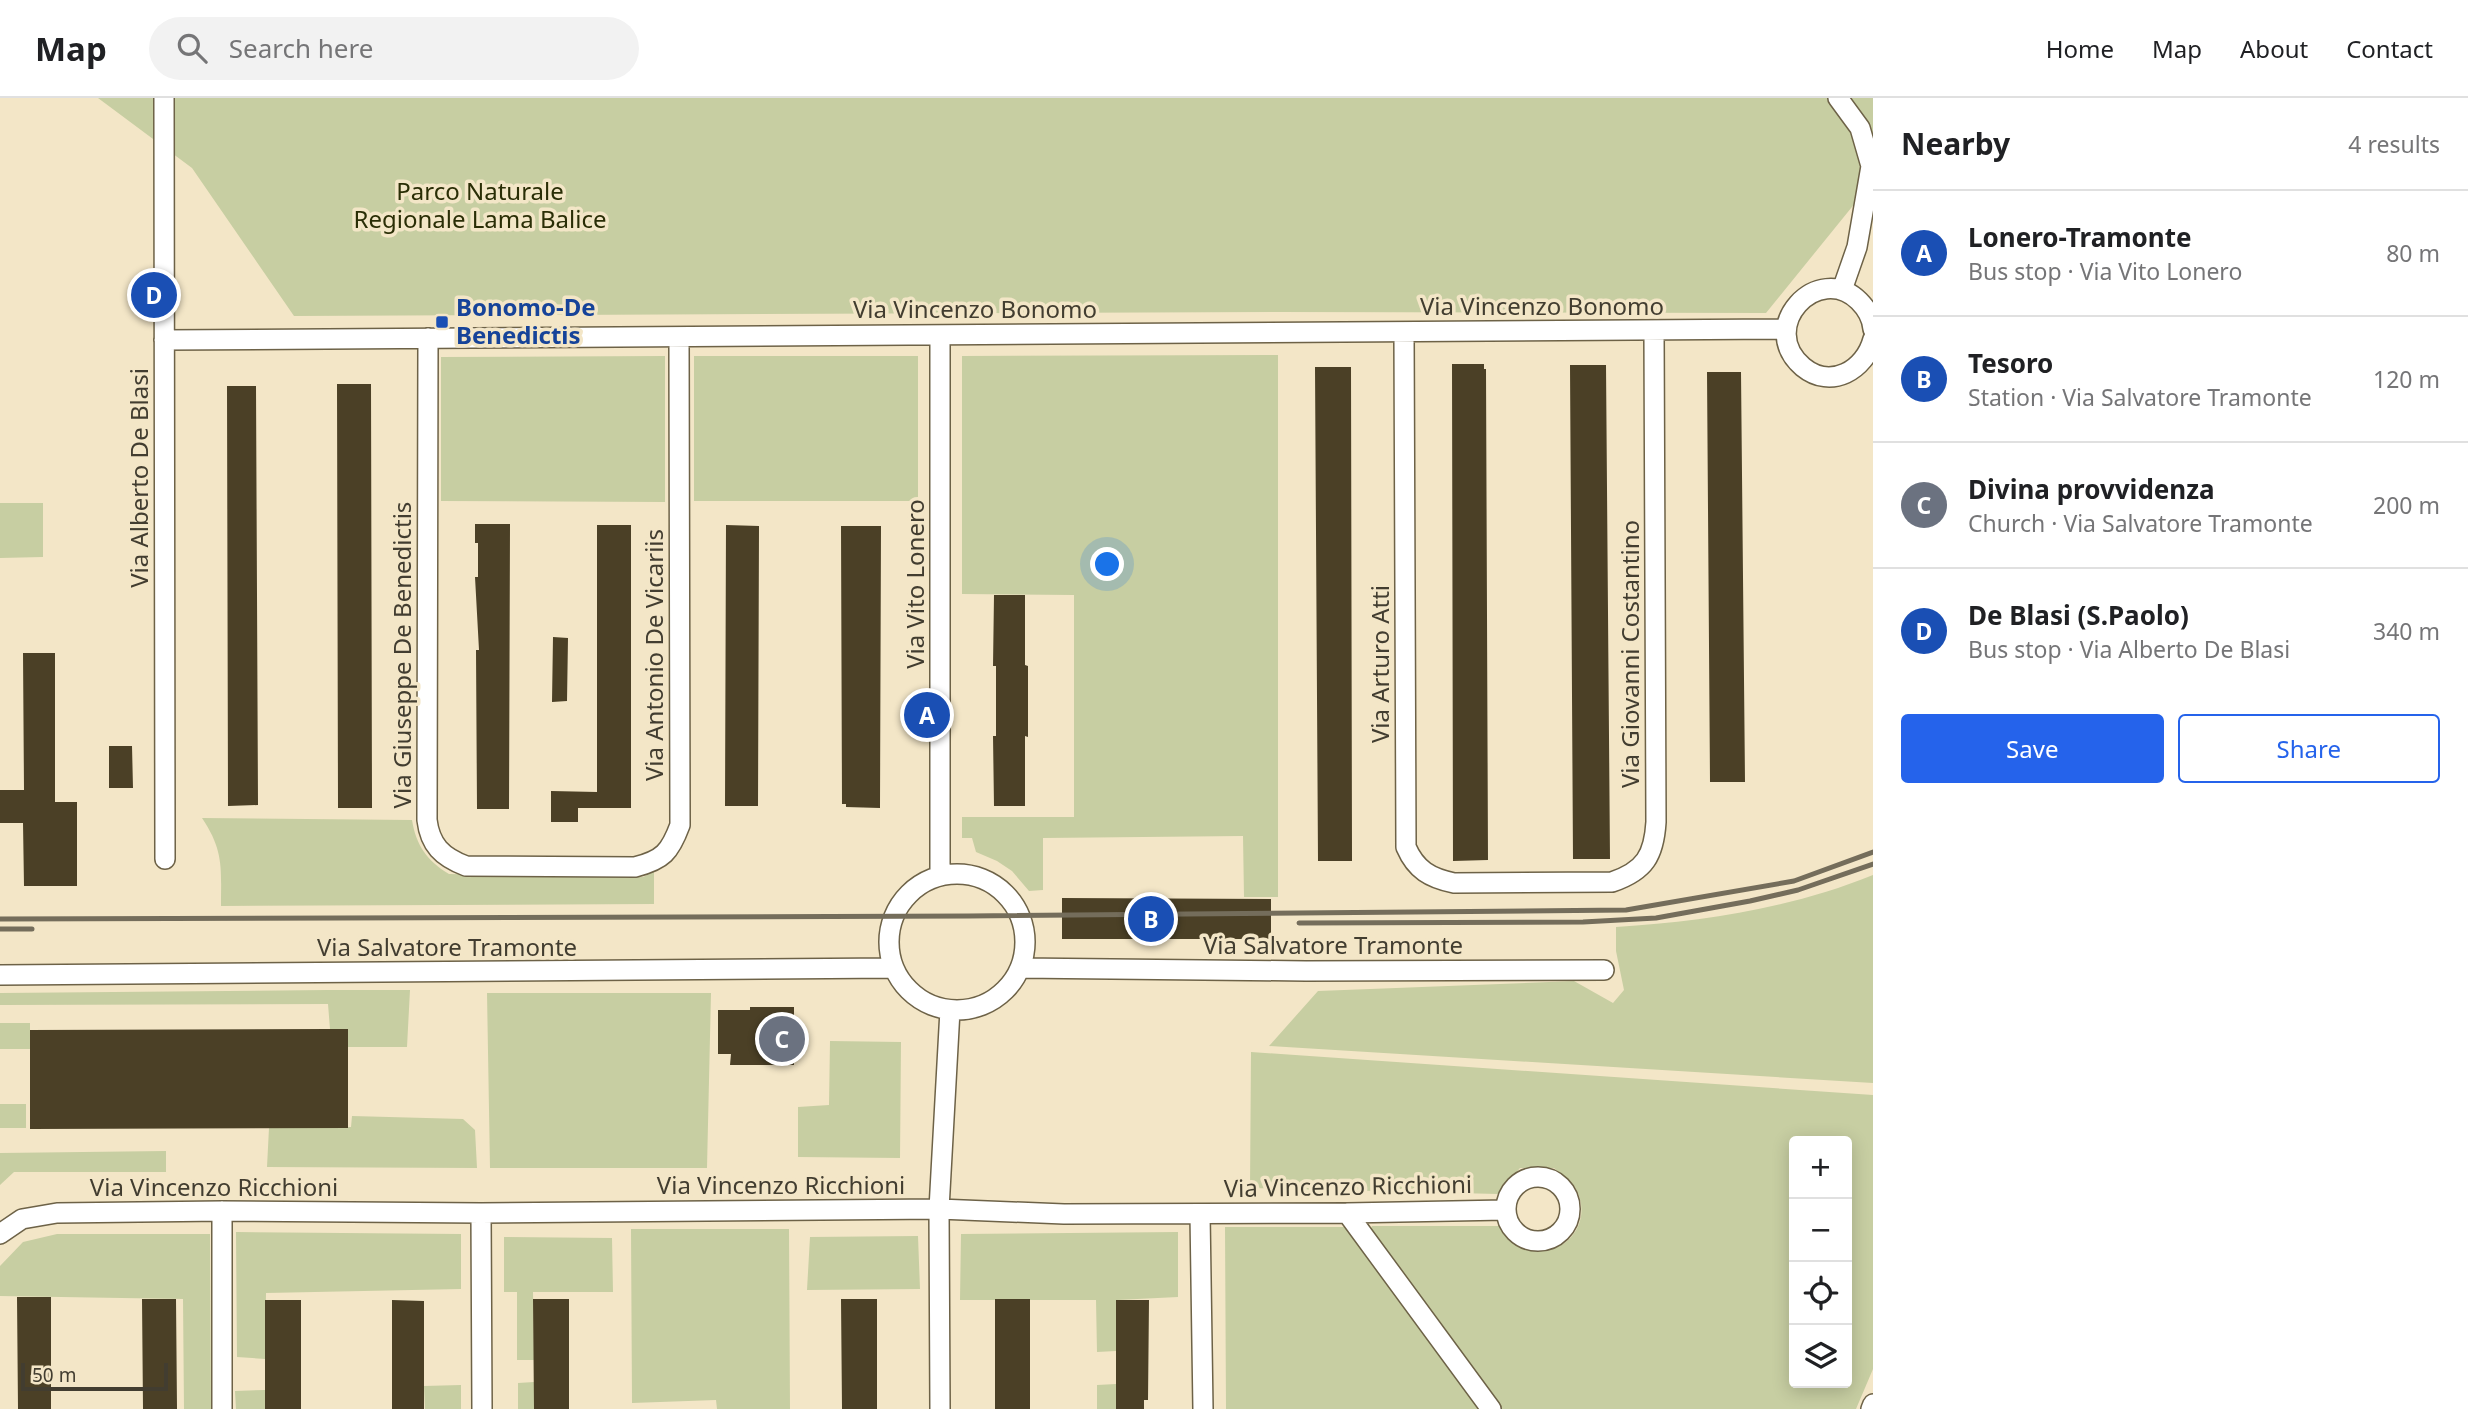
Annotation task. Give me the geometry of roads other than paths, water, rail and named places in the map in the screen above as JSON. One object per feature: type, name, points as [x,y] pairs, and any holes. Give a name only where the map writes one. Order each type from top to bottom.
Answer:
[{"type":"street","name":"Via Alberto De Blasi","points":[[164,98],[165,859]]},
{"type":"street","points":[[1838,98],[1860,128],[1871,166],[1857,247],[1842,290]]},
{"type":"street","points":[[1873,329],[1866,308],[1855,297],[1842,290],[1829,289],[1805,297],[1789,317],[1786,329],[1794,358],[1805,369],[1819,375],[1834,376],[1849,372],[1861,364],[1870,351],[1873,339]]},
{"type":"street","name":"Via Vincenzo Bonomo","points":[[164,340],[1786,329]]},
{"type":"street","name":"Via Giovanni Costantino","points":[[1539,882],[1612,882],[1628,877],[1649,858],[1655,840],[1654,331]]},
{"type":"street","name":"Via Arturo Atti","points":[[1405,333],[1406,847],[1416,866],[1436,879],[1454,883],[1539,882]]},
{"type":"street","name":"Via Vito Lonero","points":[[940,335],[940,876]]},
{"type":"street","name":"Via Antonio De Vicariis","points":[[552,866],[635,867],[649,863],[663,856],[674,842],[680,825],[679,337]]},
{"type":"street","name":"Via Giuseppe De Benedictis","points":[[428,338],[429,835],[436,849],[450,860],[466,866],[552,866]]},
{"type":"street","points":[[964,874],[984,880],[1002,891],[1015,907],[1023,926],[1025,947],[1020,968],[1009,986],[993,1000],[972,1009],[950,1010],[932,1006],[916,997],[903,984],[894,968],[889,949],[890,929],[897,910],[908,894],[924,882],[940,876],[964,874]]},
{"type":"street","name":"Via Salvatore Tramonte","points":[[0,975],[894,968]]},
{"type":"street","name":"Via Salvatore Tramonte","points":[[1020,968],[1604,970]]},
{"type":"street","points":[[940,1409],[939,1209],[950,1010]]},
{"type":"street","name":"Via Vincenzo Ricchioni","points":[[0,1234],[22,1219],[57,1213],[939,1209],[1064,1214],[1200,1214],[1505,1210]]},
{"type":"street","points":[[222,1211],[222,1409]]},
{"type":"street","points":[[481,1213],[481,1409]]},
{"type":"street","points":[[1347,1213],[1492,1409]]},
{"type":"street","points":[[1200,1214],[1203,1409]]},
{"type":"street","points":[[1871,1409],[1873,1404]]},
{"type":"railway","points":[[0,919],[969,916],[1626,910],[1794,881],[1873,852]]},
{"type":"railway","points":[[1299,923],[1583,922],[1656,918],[1798,890],[1873,864]]},
{"type":"railway","points":[[0,929],[32,929]]},
{"type":"place","name":"De Blasi (S.Paolo)","points":[[154,295]]},
{"type":"place","name":"Bonomo-De Benedictis","points":[[442,322]]},
{"type":"place","name":"Lonero-Tramonte","points":[[927,715]]},
{"type":"place","name":"Tesoro","points":[[1151,919]]},
{"type":"place","name":"Divina provvidenza","points":[[782,1039]]},
{"type":"park label","name":"Parco Naturale Regionale Lama Balice","points":[[480,206]]}]
